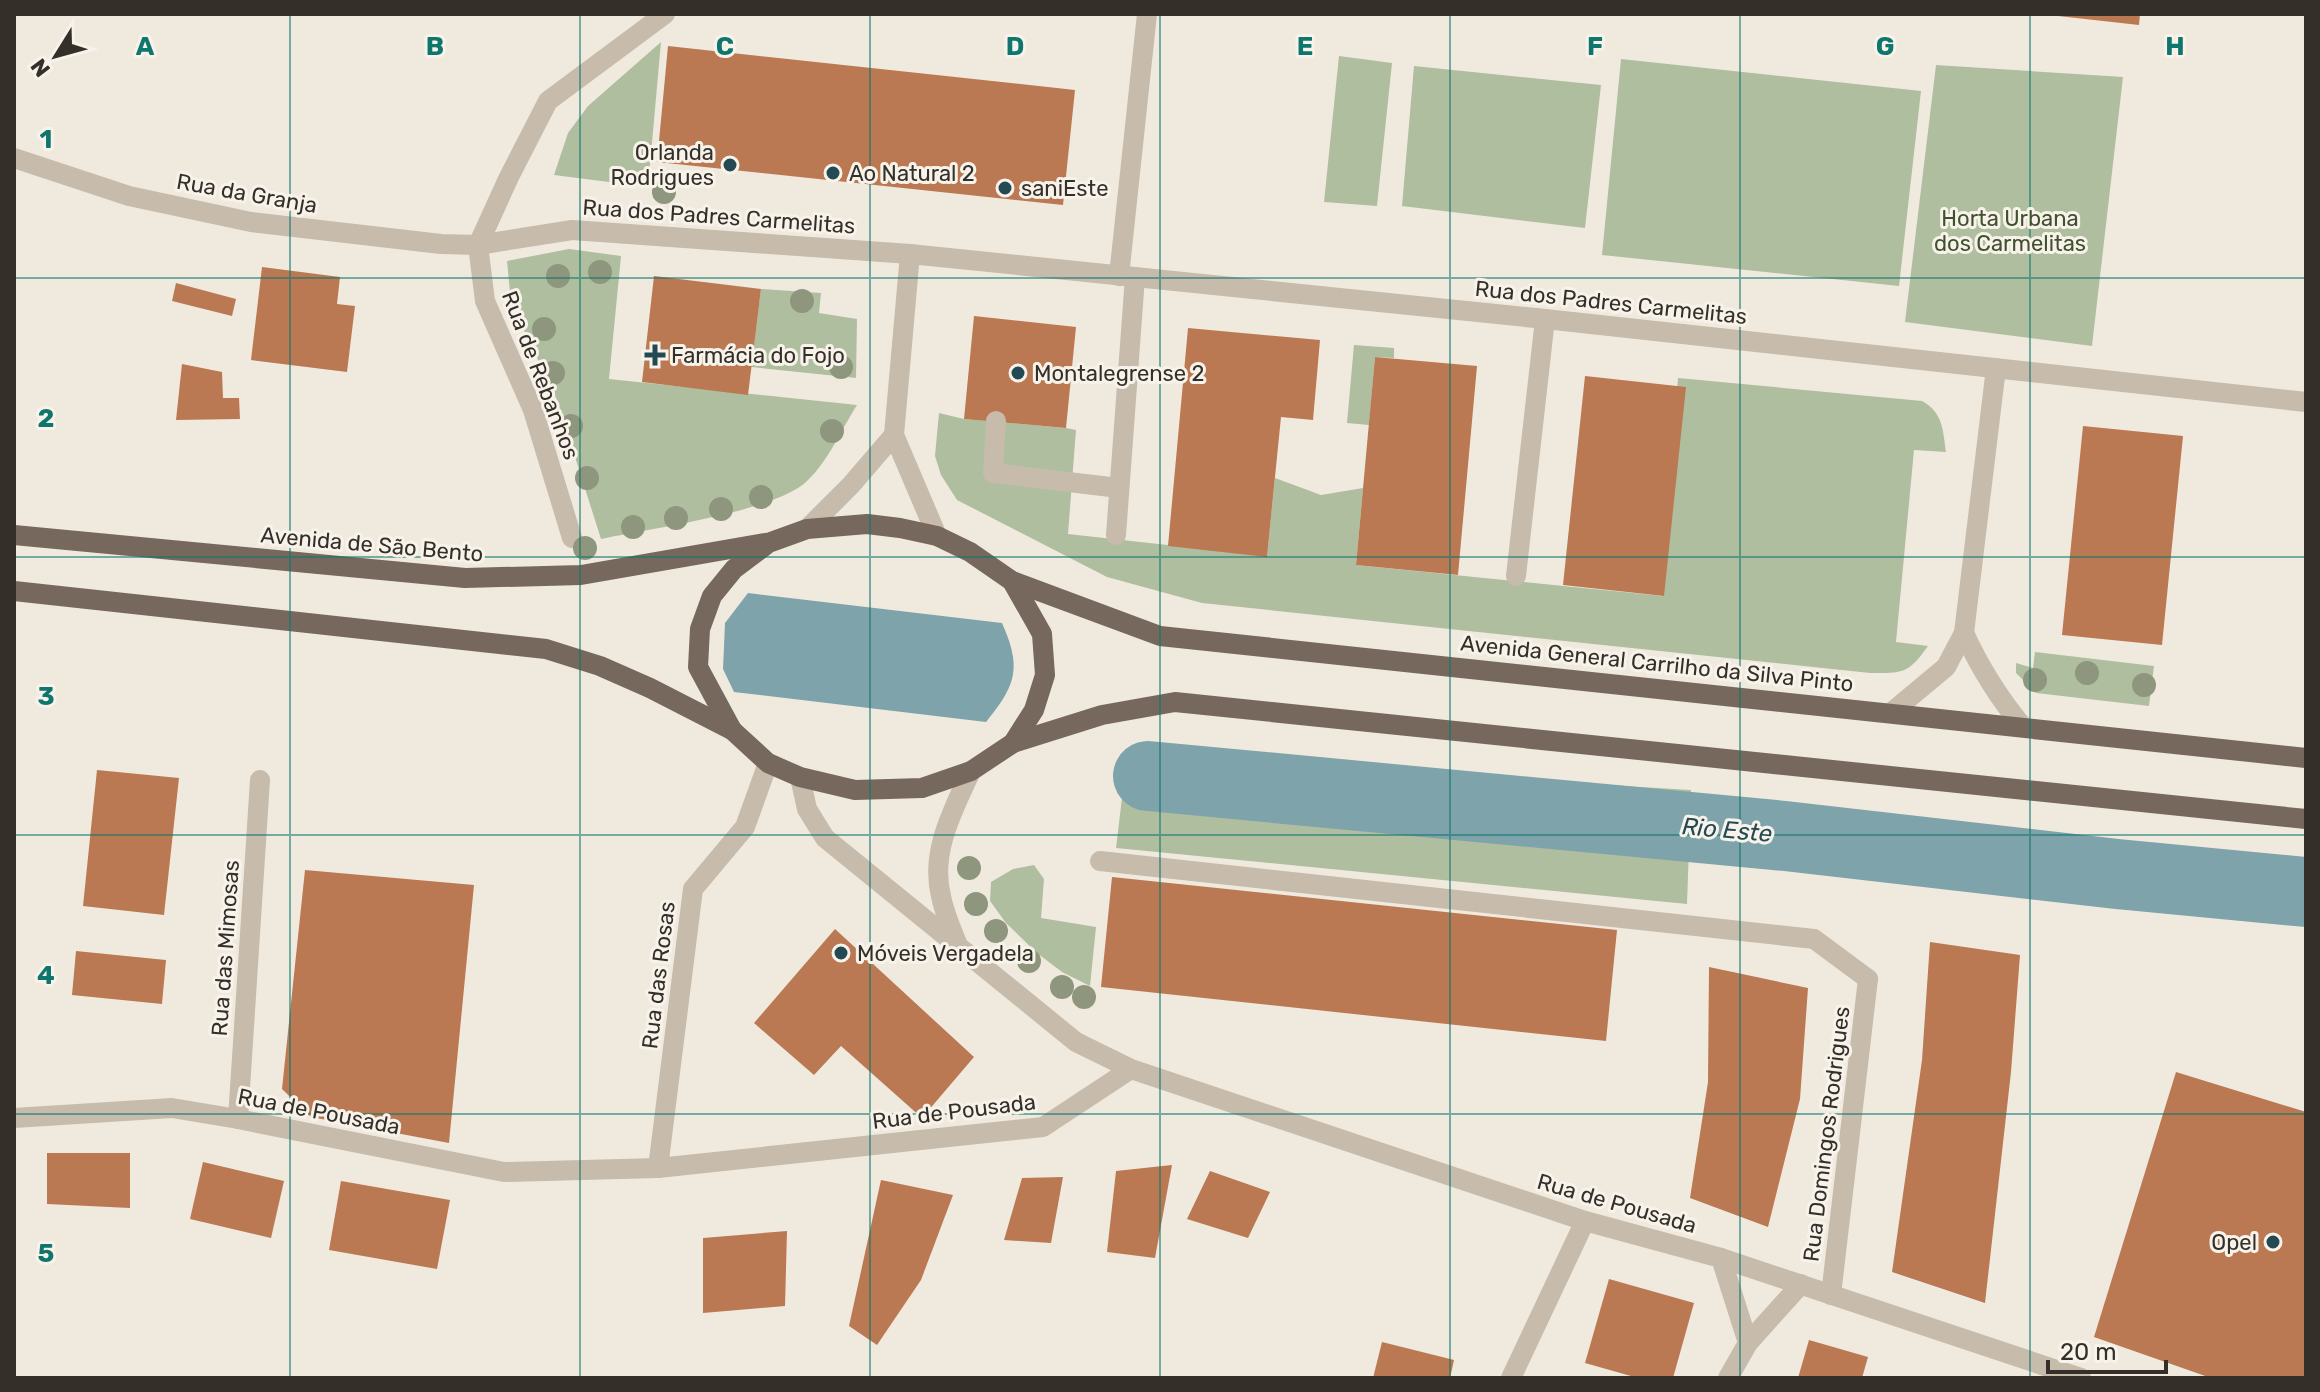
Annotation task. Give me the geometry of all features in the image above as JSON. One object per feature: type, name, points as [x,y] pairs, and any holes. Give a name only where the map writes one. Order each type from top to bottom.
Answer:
[{"type":"main road","name":"Avenida de São Bento","points":[[14,535],[465,578],[581,575],[771,542],[807,529],[867,524],[937,536],[970,552],[1012,581],[1042,634],[1045,675],[1034,710],[1013,743],[971,771],[922,788],[855,790],[800,777],[768,763],[732,730],[625,677],[546,649],[14,591]]},
{"type":"main road","name":"Avenida de São Bento","points":[[732,730],[698,667],[700,629],[712,596],[734,569],[771,542]]},
{"type":"main road","name":"Avenida General Carrilho da Silva Pinto","points":[[1012,581],[1160,636],[2306,758]]},
{"type":"main road","points":[[1013,743],[1102,715],[1175,702],[2306,819]]},
{"type":"street","points":[[478,245],[548,101],[665,14]]},
{"type":"street","points":[[1116,535],[1127,276],[1147,14]]},
{"type":"street","name":"Rua da Granja","points":[[14,158],[129,196],[251,222],[441,244],[478,245]]},
{"type":"street","name":"Rua dos Padres Carmelitas","points":[[478,245],[572,230],[910,254],[2306,402]]},
{"type":"street","name":"Rua de Rebanhos","points":[[478,245],[485,301],[533,410],[572,538]]},
{"type":"street","points":[[910,254],[894,435],[937,536]]},
{"type":"street","points":[[1516,576],[1545,319]]},
{"type":"street","points":[[1892,712],[1946,667],[1964,633],[1996,368]]},
{"type":"street","points":[[996,421],[993,473],[1119,488]]},
{"type":"street","points":[[807,529],[851,485],[894,435]]},
{"type":"street","points":[[1964,633],[1987,679],[2023,727]]},
{"type":"street","name":"Rua das Rosas","points":[[658,1168],[693,889],[745,827],[768,763]]},
{"type":"street","points":[[957,943],[940,894],[939,852],[953,809],[971,771]]},
{"type":"street","points":[[800,777],[807,809],[825,838],[1076,1042],[1131,1069]]},
{"type":"street","name":"Rua das Mimosas","points":[[238,1119],[260,780]]},
{"type":"street","name":"Rua Domingos Rodrigues","points":[[1100,861],[1814,939],[1868,979],[1831,1295]]},
{"type":"street","name":"Rua de Pousada","points":[[14,1118],[172,1108],[504,1172],[658,1168],[1043,1127],[1131,1069],[1585,1221],[1721,1258],[2081,1378]]},
{"type":"street","points":[[1511,1378],[1585,1221]]},
{"type":"street","points":[[1721,1258],[1748,1343]]},
{"type":"street","points":[[1728,1378],[1748,1343],[1801,1284]]},
{"type":"green space","points":[[661,42],[648,187],[554,175],[568,133],[588,106]]},
{"type":"green space","points":[[1339,56],[1392,63],[1377,206],[1324,202]]},
{"type":"green space","points":[[1621,59],[1921,91],[1899,286],[1602,255]]},
{"type":"green space","name":"Horta Urbana dos Carmelitas","points":[[1936,65],[2123,77],[2092,346],[1905,322]]},
{"type":"green space","points":[[1414,66],[1601,85],[1585,228],[1402,206]]},
{"type":"green space","points":[[569,249],[621,256],[609,379],[857,405],[814,474],[790,493],[739,511],[601,539],[557,400],[511,303],[507,261]]},
{"type":"green space","points":[[761,289],[821,293],[819,313],[857,319],[856,378],[751,367]]},
{"type":"green space","points":[[1354,345],[1394,348],[1394,358],[1375,357],[1369,425],[1347,423]]},
{"type":"green space","points":[[1678,378],[1922,401],[1934,411],[1941,423],[1946,452],[1914,450],[1896,642],[1928,646],[1910,667],[1898,672],[1870,673],[1202,603],[1107,577],[957,500],[941,475],[935,456],[939,413],[964,419],[1066,428],[1076,430],[1068,534],[1267,556],[1275,478],[1321,495],[1363,488],[1356,565],[1663,596]]},
{"type":"green space","points":[[2035,652],[2154,666],[2149,706],[2036,693],[2016,673],[2016,663],[2033,668]]},
{"type":"green space","points":[[1127,756],[1691,790],[1687,904],[1116,848]]},
{"type":"green space","points":[[1034,865],[1044,879],[1041,918],[1096,927],[1090,986],[1062,972],[1037,953],[1006,923],[990,901],[991,882],[1013,869]]},
{"type":"water","points":[[748,593],[1002,623],[1014,664],[1010,686],[986,722],[734,692],[723,669],[725,623]]},
{"type":"building","points":[[2058,14],[2140,14],[2139,25]]},
{"type":"building","points":[[668,46],[1075,90],[1063,205],[657,162]]},
{"type":"building","points":[[262,267],[340,277],[337,304],[355,306],[347,372],[251,360]]},
{"type":"building","points":[[654,276],[761,289],[748,395],[642,382]]},
{"type":"building","points":[[176,283],[236,299],[232,316],[172,301]]},
{"type":"building","points":[[974,316],[1076,327],[1066,428],[964,419]]},
{"type":"building","points":[[1188,328],[1320,340],[1313,420],[1281,417],[1267,557],[1168,546]]},
{"type":"building","points":[[1375,357],[1477,366],[1458,575],[1356,565]]},
{"type":"building","points":[[182,364],[222,372],[223,398],[239,398],[240,419],[176,420]]},
{"type":"building","points":[[1585,376],[1686,387],[1664,596],[1563,585]]},
{"type":"building","points":[[2083,426],[2183,436],[2162,645],[2062,635]]},
{"type":"building","points":[[97,770],[179,778],[164,915],[83,906]]},
{"type":"building","points":[[305,870],[474,885],[449,1143],[311,1117],[282,1089]]},
{"type":"building","points":[[1112,877],[1617,930],[1606,1041],[1101,987]]},
{"type":"building","points":[[835,929],[974,1057],[922,1118],[841,1046],[814,1075],[754,1023]]},
{"type":"building","points":[[1930,942],[2020,955],[2011,1072],[1985,1303],[1892,1272],[1922,1060]]},
{"type":"building","points":[[76,951],[166,960],[162,1004],[72,995]]},
{"type":"building","points":[[1709,967],[1808,988],[1800,1099],[1768,1227],[1690,1198],[1708,1082]]},
{"type":"building","points":[[2176,1072],[2306,1112],[2306,1378],[2211,1378],[2094,1337]]},
{"type":"building","points":[[47,1153],[130,1153],[130,1208],[47,1204]]},
{"type":"building","points":[[203,1162],[284,1181],[271,1238],[190,1219]]},
{"type":"building","points":[[1172,1165],[1155,1258],[1107,1252],[1116,1171]]},
{"type":"building","points":[[1210,1171],[1270,1192],[1248,1238],[1187,1219]]},
{"type":"building","points":[[1063,1177],[1051,1243],[1004,1240],[1022,1178]]},
{"type":"building","points":[[881,1180],[953,1195],[921,1280],[877,1345],[849,1326]]},
{"type":"building","points":[[341,1181],[450,1200],[437,1269],[329,1250]]},
{"type":"building","points":[[787,1231],[785,1306],[703,1313],[703,1238]]},
{"type":"building","points":[[1609,1279],[1694,1303],[1673,1378],[1638,1378],[1585,1363]]},
{"type":"building","points":[[1809,1340],[1868,1357],[1862,1378],[1798,1378]]},
{"type":"building","points":[[1382,1342],[1454,1360],[1450,1378],[1373,1378]]},
{"type":"waterway","name":"Rio Este","points":[[1148,776],[1785,836],[2306,892]]},
{"type":"place","name":"Orlanda Rodrigues","points":[[730,165]]},
{"type":"place","name":"Ao Natural 2","points":[[833,173]]},
{"type":"place","name":"saniEste","points":[[1005,188]]},
{"type":"place","name":"Farmácia do Fojo","points":[[655,355]]},
{"type":"place","name":"Montalegrense 2","points":[[1018,373]]},
{"type":"place","name":"Móveis Vergadela","points":[[841,953]]},
{"type":"place","name":"Opel","points":[[2273,1242]]}]
